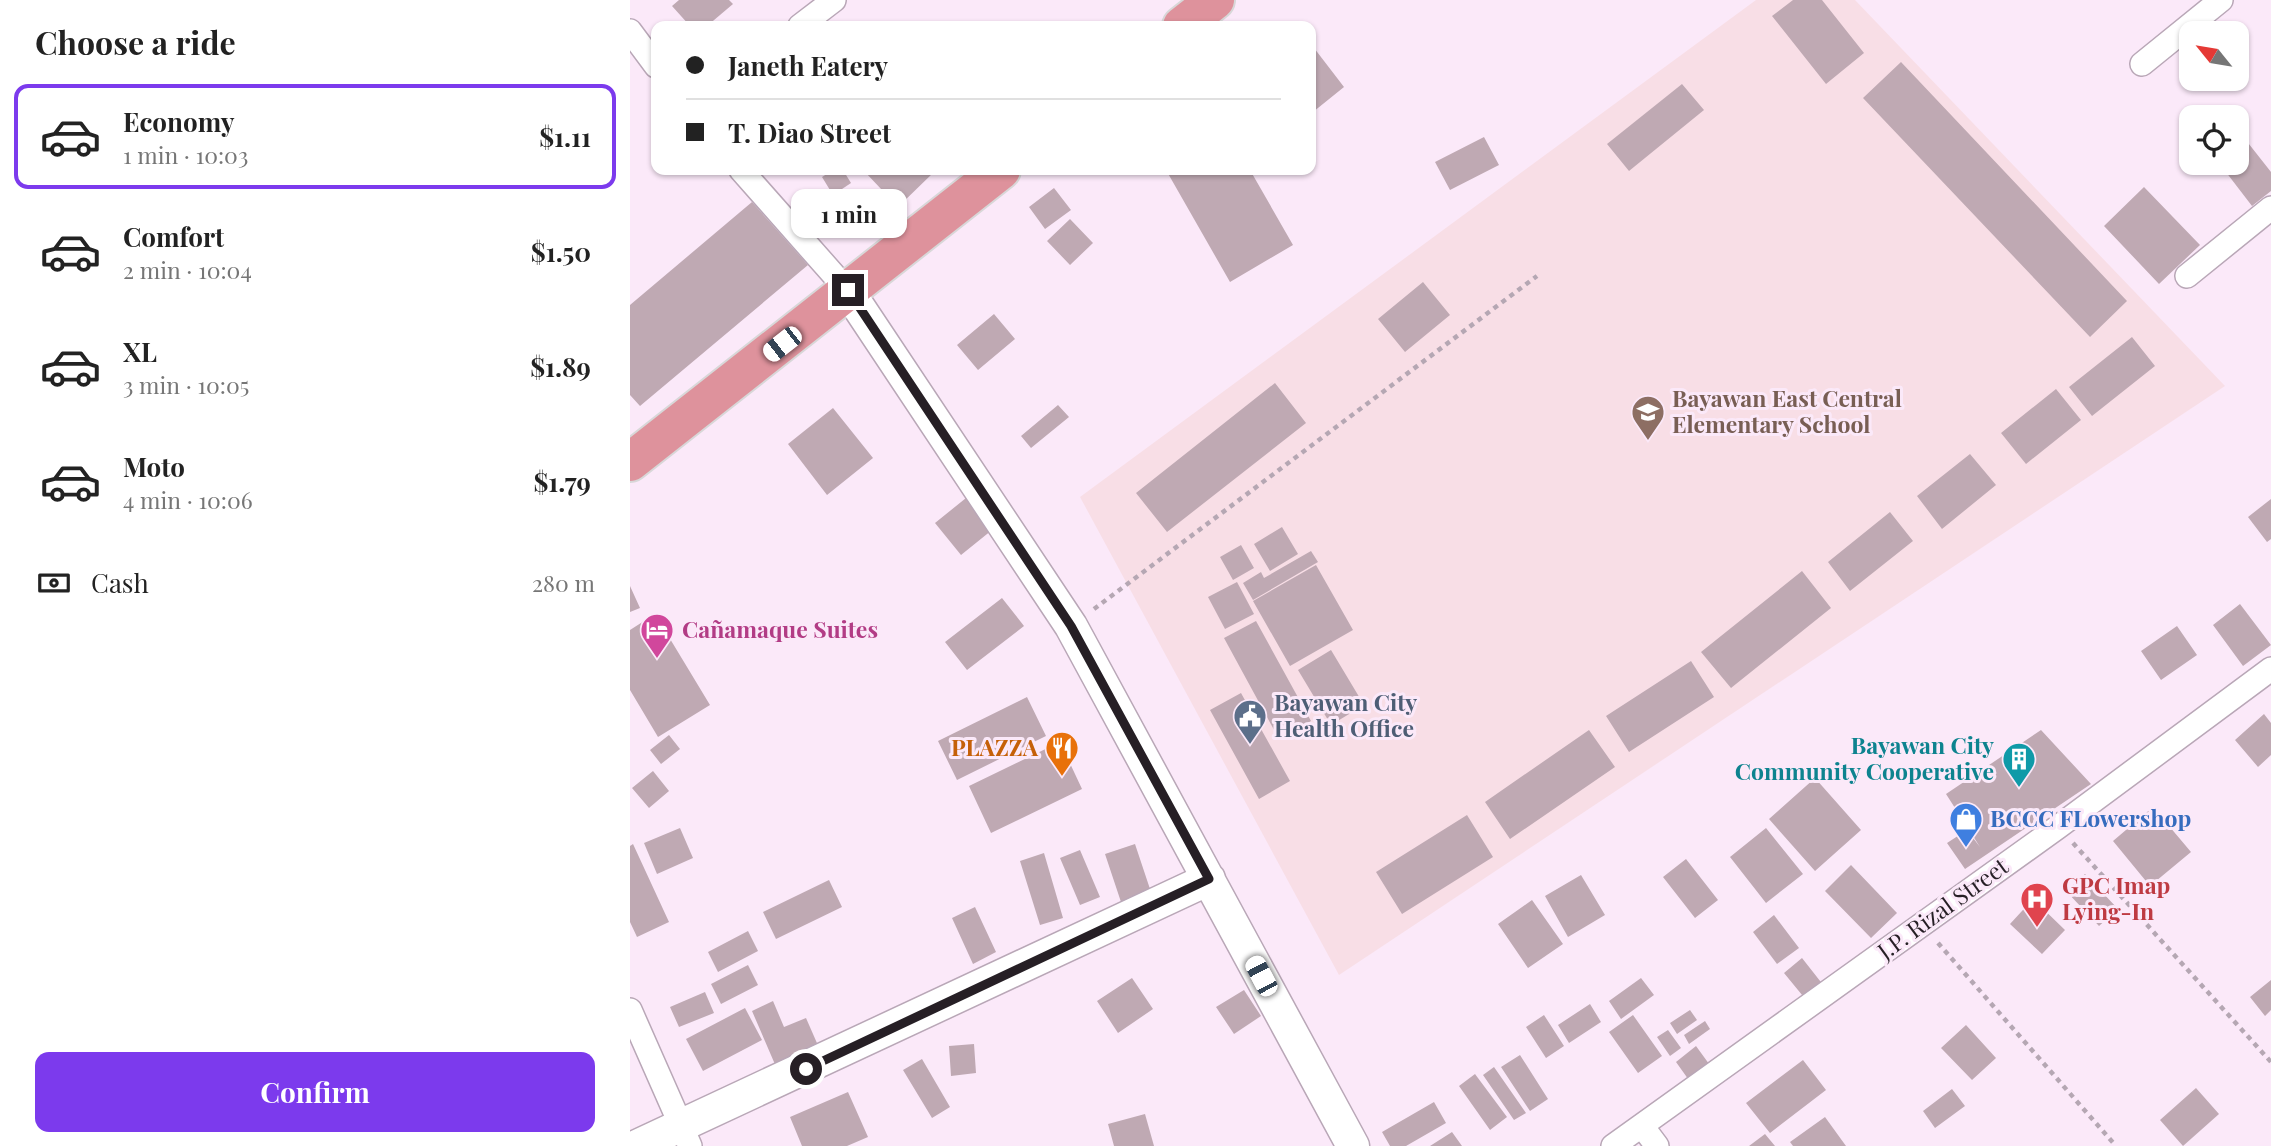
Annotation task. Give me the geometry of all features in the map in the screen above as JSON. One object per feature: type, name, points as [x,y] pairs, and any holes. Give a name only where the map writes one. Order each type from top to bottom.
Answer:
[{"type":"highway","points":[[1188,21],[1215,0]]},
{"type":"highway","points":[[630,462],[994,175]]},
{"type":"street","points":[[807,21],[834,0]]},
{"type":"street","points":[[2142,64],[2221,0]]},
{"type":"street","points":[[630,31],[651,59]]},
{"type":"street","points":[[745,175],[848,290],[1071,626],[1353,1146]]},
{"type":"street","points":[[2187,276],[2271,208]]},
{"type":"street","name":"J.P. Rizal Street","points":[[1613,1146],[2059,827],[2271,669]]},
{"type":"street","points":[[637,1146],[685,1137],[1209,879]]},
{"type":"street","points":[[630,1010],[685,1137]]},
{"type":"street","points":[[1642,1126],[1657,1146]]},
{"type":"path","points":[[1071,626],[1537,276]]},
{"type":"path","points":[[2059,827],[2271,1062]]},
{"type":"path","points":[[1921,924],[2116,1146]]},
{"type":"shaded area","name":"Bayawan East Central Elementary School","points":[[1756,0],[1855,0],[2225,386],[1339,975],[1080,497]]},
{"type":"building","points":[[679,0],[729,0],[733,4],[713,21],[686,21],[672,6]]},
{"type":"building","points":[[1793,0],[1822,0],[1864,53],[1826,84],[1772,16]]},
{"type":"building","points":[[1316,51],[1344,87],[1316,110]]},
{"type":"building","points":[[1901,62],[2127,301],[2090,337],[1863,98]]},
{"type":"building","points":[[1682,84],[1704,110],[1629,171],[1607,144]]},
{"type":"building","points":[[1484,137],[1499,165],[1450,190],[1435,162]]},
{"type":"building","points":[[2249,144],[2271,172],[2271,191],[2252,206],[2228,175],[2249,175]]},
{"type":"building","points":[[846,175],[851,183],[833,195],[822,177]]},
{"type":"building","points":[[868,175],[931,175],[898,207]]},
{"type":"building","points":[[1169,175],[1253,175],[1293,245],[1230,282]]},
{"type":"building","points":[[2144,187],[2200,245],[2159,284],[2104,226]]},
{"type":"building","points":[[1054,188],[1071,210],[1045,229],[1029,207]]},
{"type":"building","points":[[752,202],[808,265],[640,406],[630,395],[630,305]]},
{"type":"building","points":[[1070,219],[1093,243],[1070,265],[1047,241]]},
{"type":"building","points":[[1423,282],[1450,315],[1405,352],[1378,319]]},
{"type":"building","points":[[994,314],[1015,339],[978,370],[957,345]]},
{"type":"building","points":[[2132,337],[2155,366],[2092,416],[2069,387]]},
{"type":"building","points":[[1275,383],[1306,423],[1167,532],[1136,493]]},
{"type":"building","points":[[2056,389],[2081,420],[2026,464],[2001,433]]},
{"type":"building","points":[[1058,405],[1069,417],[1031,448],[1021,436]]},
{"type":"building","points":[[833,408],[873,458],[827,495],[788,444]]},
{"type":"building","points":[[1970,454],[1996,485],[1942,529],[1917,496]]},
{"type":"building","points":[[966,498],[992,530],[961,555],[935,523]]},
{"type":"building","points":[[2271,499],[2271,539],[2267,542],[2248,517]]},
{"type":"building","points":[[1890,512],[1913,541],[1850,591],[1828,562]]},
{"type":"building","points":[[1282,527],[1298,554],[1270,571],[1254,544]]},
{"type":"building","points":[[1241,545],[1254,568],[1233,580],[1220,557]]},
{"type":"building","points":[[1311,551],[1318,562],[1253,600],[1243,583],[1261,572],[1264,578]]},
{"type":"building","points":[[1316,565],[1353,630],[1290,666],[1253,601]]},
{"type":"building","points":[[1802,571],[1831,608],[1731,688],[1701,652]]},
{"type":"building","points":[[1237,582],[1254,614],[1225,629],[1208,597]]},
{"type":"building","points":[[630,586],[640,608],[630,612]]},
{"type":"building","points":[[1002,598],[1024,626],[967,670],[945,642]]},
{"type":"building","points":[[2240,604],[2271,645],[2243,666],[2213,625]]},
{"type":"building","name":"Cañamaque Suites","points":[[655,614],[710,705],[658,737],[630,690],[630,630]]},
{"type":"building","points":[[1256,621],[1311,721],[1279,739],[1224,638]]},
{"type":"building","points":[[2177,626],[2197,655],[2161,680],[2141,651]]},
{"type":"building","points":[[1331,650],[1364,705],[1331,725],[1298,670]]},
{"type":"building","points":[[1691,661],[1714,697],[1629,752],[1606,716]]},
{"type":"building","name":"Bayawan City Health Office","points":[[1241,693],[1290,781],[1259,799],[1210,710]]},
{"type":"building","points":[[1027,697],[1046,736],[957,780],[938,741]]},
{"type":"building","points":[[2264,714],[2271,723],[2271,755],[2258,767],[2235,740]]},
{"type":"building","points":[[1589,730],[1615,767],[1510,839],[1485,802]]},
{"type":"building","name":"Bayawan City Community Cooperative","points":[[2041,730],[2091,784],[1965,869],[1947,843],[1967,830],[1980,847],[1946,794]]},
{"type":"building","points":[[669,735],[680,749],[661,764],[650,750]]},
{"type":"building","points":[[1060,742],[1082,789],[991,833],[969,786]]},
{"type":"building","points":[[653,771],[669,791],[649,808],[632,788]]},
{"type":"building","points":[[1815,778],[1861,830],[1815,871],[1769,819]]},
{"type":"building","points":[[2153,807],[2191,852],[2150,886],[2113,841]]},
{"type":"building","points":[[1467,815],[1493,857],[1402,914],[1376,872]]},
{"type":"building","points":[[680,828],[693,858],[657,874],[644,843]]},
{"type":"building","points":[[1766,828],[1803,874],[1766,903],[1730,857]]},
{"type":"building","points":[[633,844],[669,922],[637,937],[630,922],[630,846]]},
{"type":"building","points":[[1135,844],[1151,892],[1121,902],[1105,854]]},
{"type":"building","points":[[1080,850],[1100,897],[1080,905],[1060,858]]},
{"type":"building","points":[[1044,853],[1063,918],[1040,925],[1020,861]]},
{"type":"building","points":[[1686,859],[1718,900],[1695,918],[1663,877]]},
{"type":"building","points":[[1851,865],[1897,913],[1871,938],[1825,891]]},
{"type":"building","points":[[2085,874],[2118,909],[2099,926],[2066,891]]},
{"type":"building","points":[[1581,875],[1605,915],[1568,937],[1545,896]]},
{"type":"building","points":[[829,880],[842,907],[776,939],[763,912]]},
{"type":"building","points":[[2033,899],[2065,930],[2042,954],[2010,924]]},
{"type":"building","points":[[1532,900],[1563,944],[1528,968],[1498,924]]},
{"type":"building","points":[[975,907],[996,952],[973,964],[952,918]]},
{"type":"building","points":[[1774,915],[1799,948],[1777,964],[1753,932]]},
{"type":"building","points":[[748,931],[758,951],[718,972],[708,952]]},
{"type":"building","points":[[1802,958],[1824,986],[1807,1001],[1784,973]]},
{"type":"building","points":[[748,965],[758,985],[721,1004],[711,984]]},
{"type":"building","points":[[1132,978],[1153,1009],[1118,1033],[1097,1001]]},
{"type":"building","points":[[1641,978],[1654,995],[1621,1019],[1609,1001]]},
{"type":"building","points":[[2271,980],[2271,1010],[2265,1016],[2250,997]]},
{"type":"building","points":[[1244,990],[1261,1016],[1234,1034],[1216,1007]]},
{"type":"building","points":[[705,992],[714,1013],[679,1027],[670,1007]]},
{"type":"building","points":[[773,1001],[784,1027],[806,1018],[820,1050],[777,1069],[752,1011]]},
{"type":"building","points":[[1590,1004],[1601,1022],[1569,1043],[1558,1025]]},
{"type":"building","points":[[745,1008],[762,1040],[703,1071],[686,1039]]},
{"type":"building","points":[[1690,1010],[1697,1020],[1677,1034],[1670,1023]]},
{"type":"building","points":[[1544,1015],[1564,1046],[1546,1058],[1526,1027]]},
{"type":"building","points":[[1633,1015],[1662,1056],[1638,1073],[1609,1032]]},
{"type":"building","points":[[1705,1021],[1710,1029],[1689,1044],[1684,1035]]},
{"type":"building","points":[[1966,1025],[1996,1058],[1972,1080],[1941,1048]]},
{"type":"building","points":[[1668,1030],[1681,1048],[1670,1056],[1657,1037]]},
{"type":"building","points":[[974,1044],[976,1073],[951,1076],[949,1046]]},
{"type":"building","points":[[1696,1046],[1712,1068],[1691,1083],[1676,1062]]},
{"type":"building","points":[[1520,1055],[1548,1099],[1530,1111],[1501,1067]]},
{"type":"building","points":[[922,1059],[950,1107],[932,1118],[903,1070]]},
{"type":"building","points":[[1803,1060],[1826,1090],[1770,1133],[1746,1103]]},
{"type":"building","points":[[1494,1067],[1526,1113],[1514,1120],[1483,1075]]},
{"type":"building","points":[[1475,1074],[1507,1117],[1490,1130],[1459,1086]]},
{"type":"building","points":[[2196,1088],[2219,1114],[2183,1146],[2160,1120]]},
{"type":"building","points":[[1952,1089],[1965,1106],[1935,1128],[1923,1111]]},
{"type":"building","points":[[848,1092],[868,1137],[847,1146],[802,1146],[790,1117]]},
{"type":"building","points":[[1434,1102],[1446,1123],[1406,1146],[1390,1146],[1382,1132]]},
{"type":"building","points":[[1145,1114],[1154,1146],[1114,1146],[1108,1124]]},
{"type":"building","points":[[1825,1117],[1846,1146],[1793,1146],[1790,1142]]},
{"type":"building","points":[[1452,1132],[1462,1146],[1430,1146]]},
{"type":"building","points":[[1765,1134],[1775,1146],[1749,1146]]},
{"type":"place","name":"Bayawan East Central Elementary School","points":[[1648,442]]},
{"type":"place","name":"Cañamaque Suites","points":[[657,660]]},
{"type":"place","name":"Bayawan City Health Office","points":[[1250,746]]},
{"type":"place","name":"PLAZZA","points":[[1062,778]]},
{"type":"place","name":"Bayawan City Community Cooperative","points":[[2019,789]]},
{"type":"place","name":"BCCC FLowershop","points":[[1966,849]]},
{"type":"place","name":"GPC Imap Lying-In","points":[[2037,929]]},
{"type":"route","points":[[806,1069],[1209,879],[1071,626],[848,290]]}]
